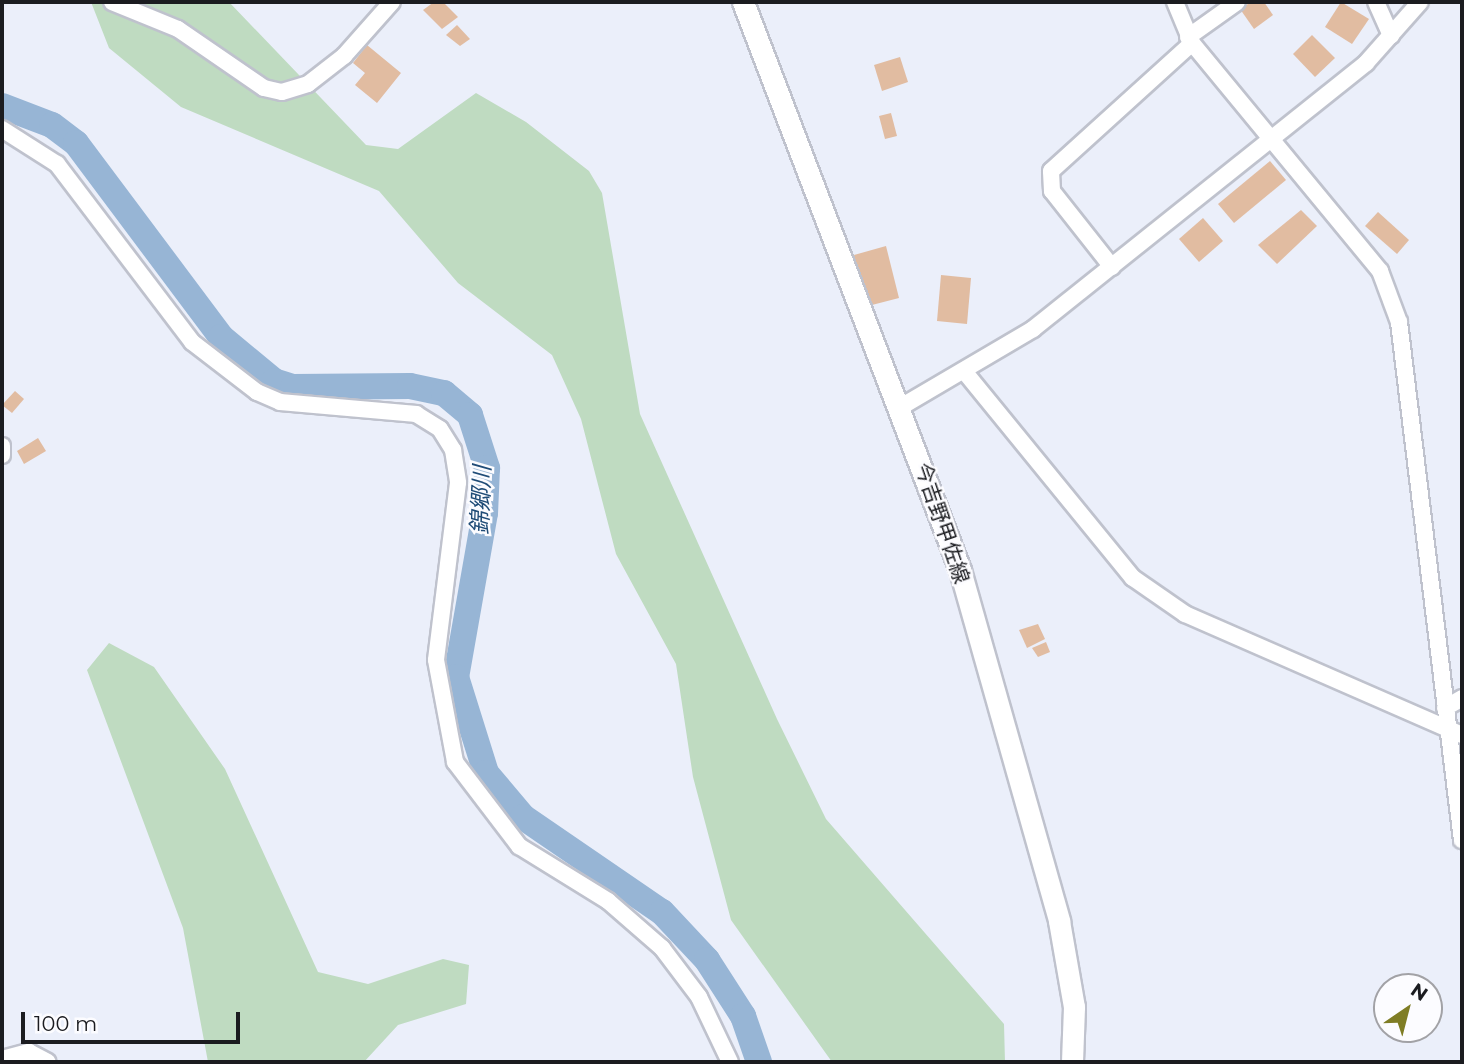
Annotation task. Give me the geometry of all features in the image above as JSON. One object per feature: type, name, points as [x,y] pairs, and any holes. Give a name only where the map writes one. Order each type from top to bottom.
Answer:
[{"type":"main road","name":"今吉野甲佐線","points":[[743,2],[949,535],[1059,921],[1074,1007],[1072,1062]]},
{"type":"street","points":[[112,2],[178,29],[264,88],[282,92],[308,84],[344,56],[392,2]]},
{"type":"street","points":[[1175,2],[1190,40],[1275,139],[1380,271],[1399,322],[1462,840]]},
{"type":"street","points":[[1112,267],[1052,191],[1051,171],[1190,40],[1237,2]]},
{"type":"street","points":[[1376,2],[1391,36]]},
{"type":"street","points":[[899,408],[1033,329],[1275,139],[1391,36],[1420,2]]},
{"type":"street","points":[[2,129],[58,164],[192,342],[257,392],[280,402],[416,414],[440,429],[453,450],[458,483],[457,533],[436,660],[455,762],[519,846],[608,901],[662,948],[699,997],[730,1062]]},
{"type":"street","points":[[964,371],[1133,578],[1185,614],[1319,677],[1445,716],[1462,735]]},
{"type":"street","points":[[2,446],[2,455]]},
{"type":"street","points":[[1445,716],[1462,698]]},
{"type":"street","points":[[2,1059],[29,1052],[48,1062]]},
{"type":"green space","points":[[91,2],[229,2],[366,145],[398,149],[476,93],[526,122],[589,171],[602,193],[640,414],[777,719],[826,819],[1004,1024],[1005,1062],[832,1062],[731,920],[693,777],[676,664],[616,554],[581,419],[552,355],[458,283],[379,191],[181,107],[109,48]]},
{"type":"green space","points":[[109,643],[154,667],[225,769],[318,972],[368,984],[443,959],[469,965],[466,1004],[398,1025],[364,1062],[208,1062],[183,928],[87,670]]},
{"type":"building","points":[[434,2],[443,2],[458,17],[442,29],[423,10]]},
{"type":"building","points":[[1251,2],[1264,2],[1273,15],[1254,29],[1240,9]]},
{"type":"building","points":[[1341,2],[1369,19],[1352,44],[1325,27]]},
{"type":"building","points":[[457,25],[470,39],[460,46],[446,35]]},
{"type":"building","points":[[1312,35],[1335,58],[1315,77],[1293,54]]},
{"type":"building","points":[[367,45],[401,73],[377,103],[355,85],[365,73],[353,63]]},
{"type":"building","points":[[900,57],[908,82],[882,91],[874,65]]},
{"type":"building","points":[[891,113],[897,136],[885,139],[879,116]]},
{"type":"building","points":[[1270,161],[1286,180],[1234,223],[1218,204]]},
{"type":"building","points":[[1301,210],[1317,226],[1277,264],[1258,245]]},
{"type":"building","points":[[1378,212],[1409,240],[1397,254],[1365,226]]},
{"type":"building","points":[[1203,218],[1223,241],[1199,262],[1179,239]]},
{"type":"building","points":[[886,246],[899,298],[868,306],[854,255]]},
{"type":"building","points":[[941,275],[971,278],[967,324],[937,321]]},
{"type":"building","points":[[15,391],[24,399],[12,413],[2,405]]},
{"type":"building","points":[[38,438],[46,451],[24,464],[17,451]]},
{"type":"building","points":[[1038,624],[1045,639],[1027,648],[1019,630]]},
{"type":"building","points":[[1046,642],[1050,652],[1038,657],[1032,648]]},
{"type":"waterway","name":"錦郷川","points":[[2,106],[52,125],[76,143],[221,337],[274,381],[293,387],[410,386],[444,393],[470,415],[487,468],[485,513],[456,677],[486,773],[523,817],[662,912],[707,960],[743,1016],[759,1062]]}]
